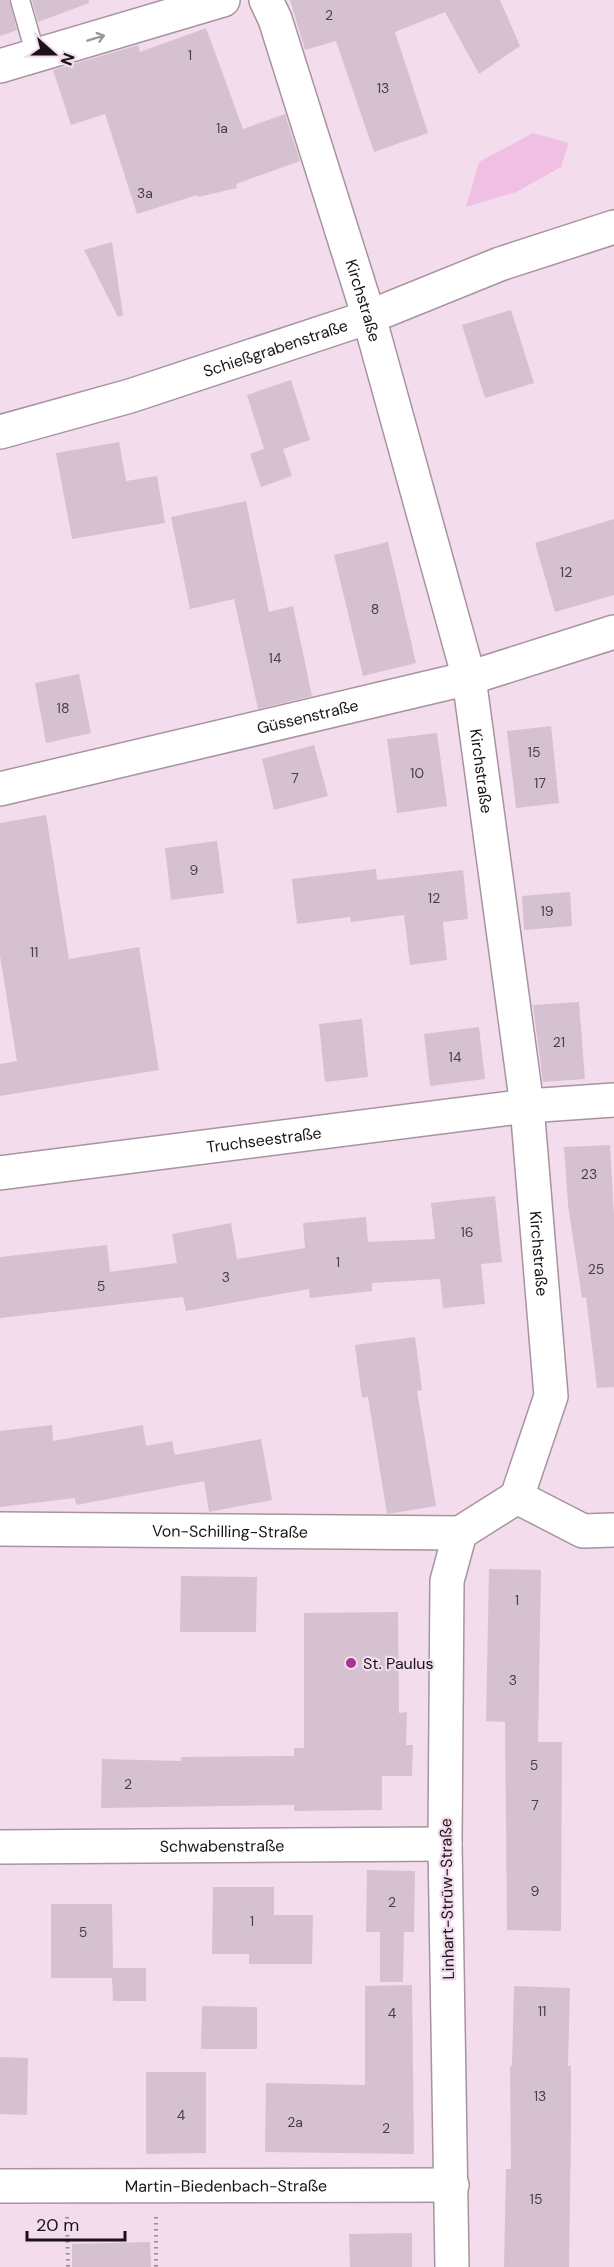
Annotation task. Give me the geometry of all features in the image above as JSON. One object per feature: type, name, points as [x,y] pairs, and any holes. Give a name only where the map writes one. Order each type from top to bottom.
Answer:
[{"type":"street","points":[[0,66],[223,0]]},
{"type":"street","name":"Kirchstraße","points":[[266,0],[275,19],[369,317],[469,678],[527,1106],[551,1396],[517,1497]]},
{"type":"street","name":"Schießgrabenstraße","points":[[0,432],[130,396],[369,317],[501,264],[614,227]]},
{"type":"street","name":"Güssenstraße","points":[[0,789],[469,678],[614,632]]},
{"type":"street","name":"Truchseestraße","points":[[0,1173],[527,1106],[614,1100]]},
{"type":"street","points":[[460,1533],[517,1497],[583,1531],[614,1530]]},
{"type":"street","name":"Von-Schilling-Straße","points":[[0,1529],[460,1533]]},
{"type":"street","name":"Linhart-Strüw-Straße","points":[[452,2267],[445,1844],[447,1581],[460,1533]]},
{"type":"street","name":"Schwabenstraße","points":[[0,1847],[445,1844]]},
{"type":"street","name":"Martin-Biedenbach-Straße","points":[[0,2186],[452,2185]]},
{"type":"lane","points":[[20,0],[36,56]]},
{"type":"path","points":[[66,2185],[68,2267]]},
{"type":"path","points":[[156,2185],[156,2267]]},
{"type":"shaded area","points":[[533,133],[569,143],[561,167],[516,192],[466,207],[479,162]]},
{"type":"building","points":[[0,0],[9,0],[17,30],[0,36]]},
{"type":"building","points":[[32,0],[89,0],[89,3],[38,22]]},
{"type":"building","points":[[290,0],[500,0],[520,46],[479,74],[445,12],[395,32],[428,133],[374,152],[336,41],[305,50]]},
{"type":"building","points":[[206,28],[243,129],[285,114],[300,161],[236,184],[237,188],[198,197],[197,195],[137,214],[105,114],[71,125],[53,70],[138,45],[140,52]]},
{"type":"building","points":[[112,242],[123,315],[118,317],[84,250]]},
{"type":"building","points":[[511,310],[534,383],[485,398],[462,325]]},
{"type":"building","points":[[291,380],[310,440],[283,449],[292,476],[261,487],[250,454],[264,449],[247,395]]},
{"type":"building","points":[[119,442],[126,481],[157,476],[165,523],[72,539],[56,453]]},
{"type":"building","points":[[246,501],[269,612],[293,606],[312,696],[258,709],[234,599],[190,609],[171,517]]},
{"type":"building","points":[[614,519],[614,595],[555,612],[535,543]]},
{"type":"building","points":[[388,542],[416,663],[363,676],[334,555]]},
{"type":"building","points":[[79,674],[91,733],[46,743],[35,683]]},
{"type":"building","points":[[551,726],[559,803],[516,808],[507,731]]},
{"type":"building","points":[[437,733],[447,806],[397,813],[387,739]]},
{"type":"building","points":[[314,745],[328,796],[274,810],[262,759]]},
{"type":"building","points":[[46,815],[69,959],[139,947],[159,1070],[0,1096],[0,1064],[17,1061],[0,956],[0,823]]},
{"type":"building","points":[[217,841],[224,893],[171,900],[165,848]]},
{"type":"building","points":[[376,869],[377,880],[463,870],[468,919],[443,922],[447,960],[410,965],[404,915],[351,922],[350,917],[297,924],[292,879]]},
{"type":"building","points":[[570,892],[572,926],[524,930],[522,896]]},
{"type":"building","points":[[579,1002],[585,1079],[543,1082],[533,1005]]},
{"type":"building","points":[[362,1019],[368,1077],[325,1082],[319,1024]]},
{"type":"building","points":[[479,1027],[485,1079],[430,1086],[424,1034]]},
{"type":"building","points":[[610,1145],[614,1216],[614,1387],[597,1388],[586,1297],[582,1298],[568,1205],[564,1147]]},
{"type":"building","points":[[495,1196],[502,1262],[481,1264],[485,1304],[443,1308],[440,1279],[372,1283],[372,1291],[310,1298],[309,1289],[186,1311],[183,1297],[0,1318],[0,1257],[107,1245],[110,1272],[177,1263],[172,1234],[231,1223],[237,1259],[305,1248],[303,1223],[366,1217],[368,1242],[435,1239],[431,1203]]},
{"type":"building","points":[[415,1337],[422,1390],[417,1391],[436,1506],[387,1514],[368,1397],[362,1398],[355,1345]]},
{"type":"building","points":[[52,1425],[53,1441],[143,1425],[146,1446],[172,1441],[175,1455],[261,1439],[272,1500],[209,1512],[204,1481],[76,1505],[75,1498],[0,1507],[0,1431]]},
{"type":"building","points":[[489,1569],[541,1570],[538,1742],[562,1742],[561,1931],[507,1930],[505,1722],[486,1721]]},
{"type":"building","points":[[181,1576],[257,1577],[256,1632],[180,1632]]},
{"type":"building","name":"St. Paulus","points":[[398,1612],[399,1713],[407,1712],[406,1745],[413,1745],[412,1776],[382,1776],[382,1810],[294,1811],[294,1805],[101,1808],[102,1759],[181,1761],[181,1757],[294,1756],[294,1748],[304,1748],[304,1613]]},
{"type":"building","points":[[367,1870],[415,1871],[414,1932],[404,1932],[403,1982],[380,1982],[380,1932],[366,1932]]},
{"type":"building","points":[[213,1887],[274,1887],[274,1915],[313,1915],[312,1964],[249,1964],[249,1954],[212,1954]]},
{"type":"building","points":[[51,1904],[112,1904],[113,1968],[146,1968],[146,2001],[113,2001],[112,1978],[51,1978]]},
{"type":"building","points":[[412,1985],[414,2154],[265,2152],[266,2083],[365,2085],[365,1986]]},
{"type":"building","points":[[514,1986],[570,1988],[569,2267],[504,2267],[506,2169],[511,2169],[510,2066],[512,2066]]},
{"type":"building","points":[[202,2006],[257,2007],[257,2049],[201,2049]]},
{"type":"building","points":[[0,2057],[28,2058],[27,2115],[0,2114]]},
{"type":"building","points":[[146,2072],[206,2072],[206,2153],[146,2154]]},
{"type":"building","points":[[412,2233],[412,2267],[350,2267],[349,2234]]},
{"type":"building","points":[[150,2242],[151,2267],[72,2267],[72,2244]]},
{"type":"place","name":"St. Paulus","points":[[351,1663]]}]
